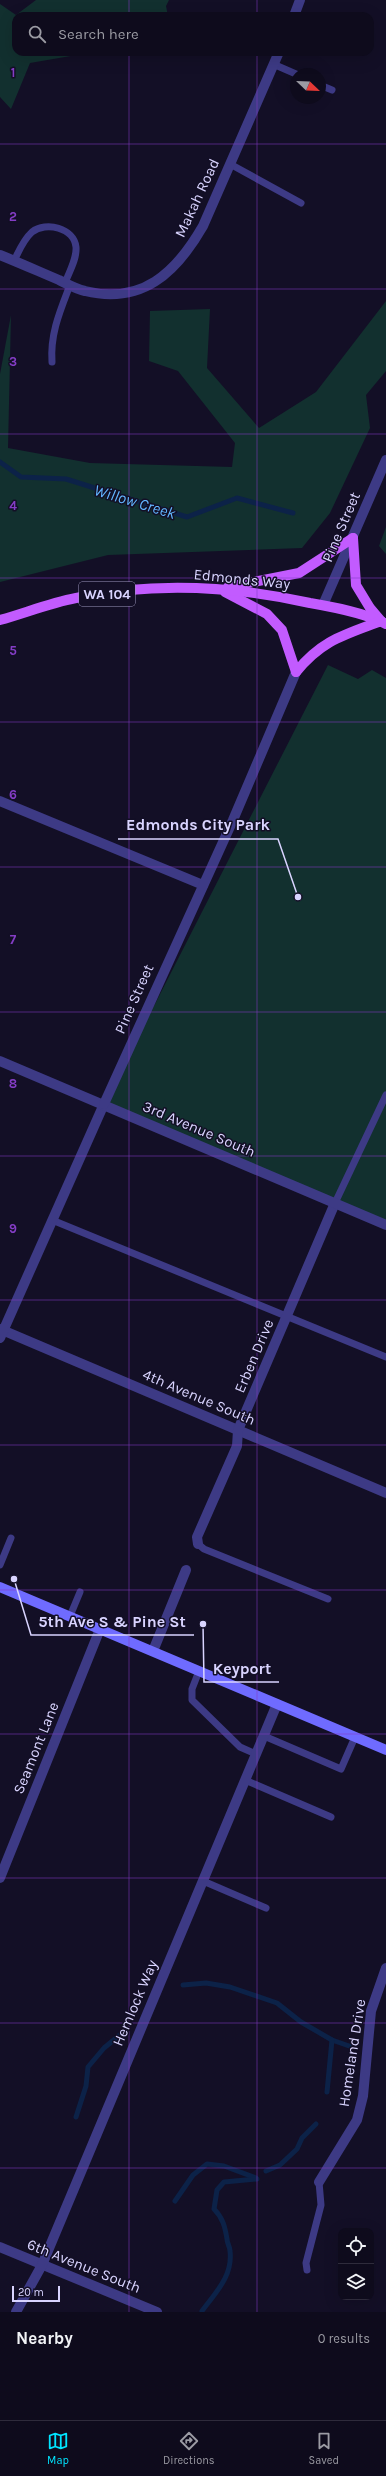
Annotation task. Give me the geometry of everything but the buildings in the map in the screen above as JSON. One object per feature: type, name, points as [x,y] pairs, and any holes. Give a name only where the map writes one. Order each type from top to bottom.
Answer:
[{"type":"main road","points":[[218,588],[298,573],[353,538],[356,585],[370,608],[384,622],[323,645],[309,656],[296,672]]},
{"type":"main road","name":"Edmonds Way","points":[[0,620],[76,598],[156,588],[218,588],[281,596],[323,605],[384,622]]},
{"type":"main road","points":[[218,588],[267,614],[282,630],[296,672]]},
{"type":"main road","points":[[0,1587],[386,1750]]},
{"type":"street","points":[[296,12],[300,0]]},
{"type":"street","name":"Makah Road","points":[[0,255],[84,291],[120,293],[137,292],[162,278],[191,248],[209,213],[276,56]]},
{"type":"street","name":"Pine Street","points":[[323,605],[386,460]]},
{"type":"street","name":"Pine Street","points":[[1,1333],[203,885],[296,672]]},
{"type":"street","points":[[0,801],[203,885]]},
{"type":"street","name":"3rd Avenue South","points":[[0,1061],[386,1225]]},
{"type":"street","name":"Erben Drive","points":[[198,1544],[197,1537],[237,1446],[238,1430],[335,1203]]},
{"type":"street","name":"4th Avenue South","points":[[1,1333],[238,1430],[386,1493]]},
{"type":"street","points":[[153,1651],[186,1570]]},
{"type":"street","name":"Seamont Lane","points":[[0,1878],[100,1629]]},
{"type":"street","name":"Hemlock Way","points":[[16,2312],[42,2265],[277,1704]]},
{"type":"street","name":"Homeland Drive","points":[[319,2182],[357,2120],[363,2096],[372,2011],[386,1968]]},
{"type":"street","name":"6th Avenue South","points":[[0,2247],[157,2312]]},
{"type":"lane","points":[[273,64],[290,71]]},
{"type":"lane","points":[[326,88],[332,90]]},
{"type":"lane","points":[[230,164],[301,203]]},
{"type":"lane","points":[[14,261],[26,239],[33,231],[52,226],[63,230],[72,237],[76,247],[68,284],[56,321],[51,348],[52,362]]},
{"type":"lane","points":[[335,1203],[386,1095]]},
{"type":"lane","points":[[52,1220],[386,1357]]},
{"type":"lane","points":[[0,1565],[11,1538]]},
{"type":"lane","points":[[198,1544],[204,1549],[328,1599]]},
{"type":"lane","points":[[70,1616],[80,1592]]},
{"type":"lane","points":[[199,1671],[192,1689],[192,1700],[240,1747],[256,1754]]},
{"type":"lane","points":[[264,1736],[341,1769],[355,1737]]},
{"type":"lane","points":[[245,1780],[331,1817]]},
{"type":"lane","points":[[203,1881],[266,1908]]},
{"type":"lane","points":[[307,2270],[306,2263],[321,2205],[319,2182]]},
{"type":"green space","points":[[36,0],[169,0],[166,6],[167,12],[20,12]]},
{"type":"green space","points":[[0,4],[12,12],[12,56],[71,56],[30,63],[11,109],[0,97]]},
{"type":"green space","points":[[386,301],[386,371],[366,395],[370,428],[330,513],[302,548],[108,555],[0,582],[0,374],[11,315],[8,448],[90,463],[232,467],[235,443],[178,371],[149,361],[150,311],[210,309],[207,368],[259,428],[316,392]]},
{"type":"green space","points":[[386,527],[386,554],[379,546]]},
{"type":"green space","points":[[328,665],[358,679],[372,670],[386,678],[386,1223],[104,1104]]},
{"type":"waterway","name":"Willow Creek","points":[[0,462],[21,477],[66,479],[187,517],[237,498],[293,513]]},
{"type":"waterway","points":[[183,1985],[206,1983],[230,1987],[277,2003],[301,2022],[332,2040],[352,2047]]},
{"type":"waterway","points":[[76,2117],[86,2086],[88,2067],[104,2048],[121,2034]]},
{"type":"waterway","points":[[327,2092],[332,2040]]},
{"type":"waterway","points":[[266,2171],[280,2165],[297,2149],[302,2138],[316,2124]]},
{"type":"waterway","points":[[175,2201],[193,2175],[207,2164],[224,2166],[256,2178]]},
{"type":"waterway","points":[[202,2311],[218,2290],[226,2276],[230,2260],[230,2250],[222,2219],[214,2209],[217,2190],[224,2182],[257,2179]]},
{"type":"place","name":"Edmonds City Park","points":[[298,897]]},
{"type":"place","name":"5th Ave S & Pine St","points":[[14,1579]]},
{"type":"place","name":"Keyport","points":[[203,1624]]}]
